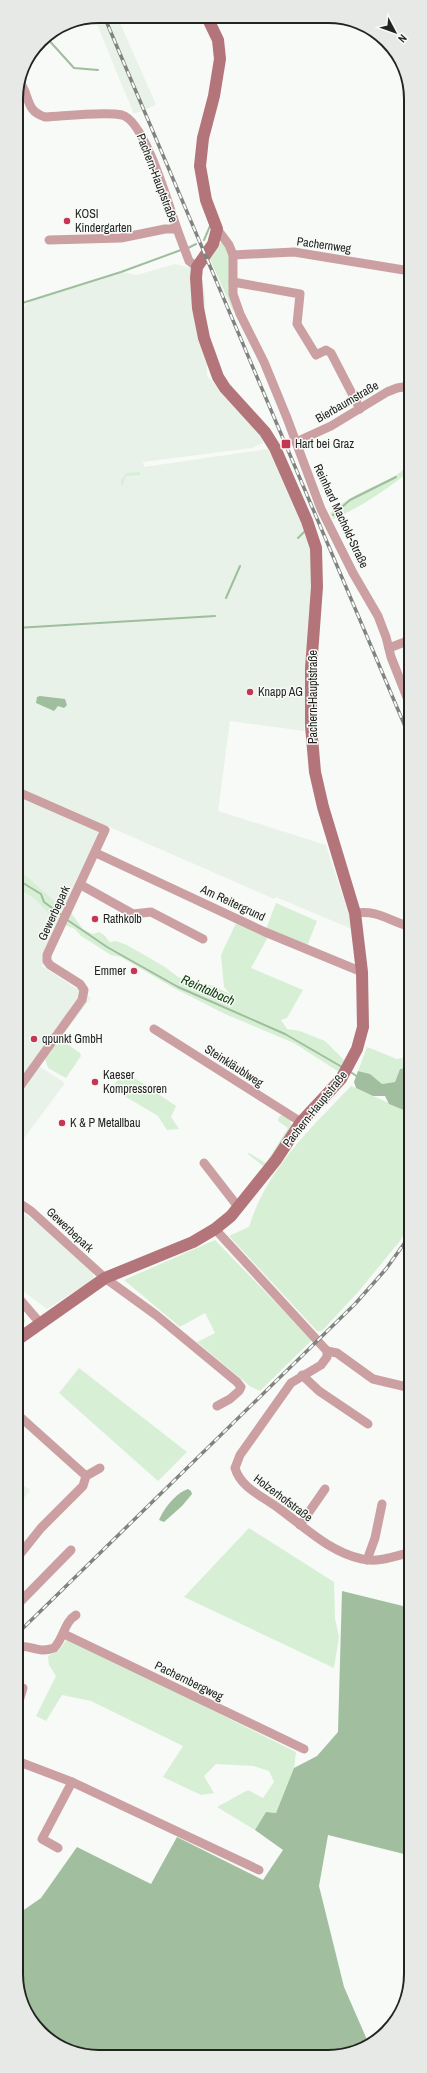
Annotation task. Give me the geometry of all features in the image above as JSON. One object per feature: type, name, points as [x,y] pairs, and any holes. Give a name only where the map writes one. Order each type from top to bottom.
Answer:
[{"type":"main road","points":[[197,268],[212,244],[217,229],[206,200],[200,166],[203,138],[219,70],[220,49],[210,23]]},
{"type":"main road","name":"Pachern-Hauptstraße","points":[[23,1335],[106,1278],[193,1242],[215,1229],[239,1208],[301,1122],[341,1079],[350,1065],[357,1049],[363,1027],[362,972],[356,913],[323,806],[315,772],[311,726],[311,668],[317,588],[316,548],[307,521],[273,444],[265,432],[225,388],[212,364],[198,308],[196,278],[197,268]]},
{"type":"street","name":"Pachern-Hauptstraße","points":[[24,89],[30,107],[37,114],[45,117],[121,115],[133,122],[142,136],[150,154],[189,261],[197,268]]},
{"type":"street","name":"Pachern-Hauptstraße","points":[[49,240],[121,238],[165,229],[177,229]]},
{"type":"street","name":"Reinhard Machold-Straße","points":[[217,229],[229,244],[233,256],[233,294],[240,314],[264,362],[321,509],[353,573],[378,616],[404,690]]},
{"type":"street","name":"Pachernweg","points":[[233,256],[294,252],[404,270]]},
{"type":"street","points":[[233,282],[300,294],[297,324],[316,355],[326,350],[331,353],[360,409]]},
{"type":"street","name":"Bierbaumstraße","points":[[296,442],[332,426],[392,390],[404,387]]},
{"type":"street","points":[[389,648],[404,642]]},
{"type":"street","name":"Gewerbepark","points":[[23,794],[105,830],[96,853],[62,923],[47,961],[50,965],[80,984],[84,990],[82,1000],[23,1082]]},
{"type":"street","name":"Am Reitergrund","points":[[96,853],[265,932],[362,972]]},
{"type":"street","points":[[81,885],[133,914],[150,912],[204,939]]},
{"type":"street","points":[[356,913],[373,912],[404,925]]},
{"type":"street","name":"Steinkläublweg","points":[[154,1029],[301,1122]]},
{"type":"street","points":[[204,1163],[239,1208]]},
{"type":"street","name":"Gewerbepark","points":[[23,1206],[31,1211],[106,1278]]},
{"type":"street","points":[[215,1229],[327,1351],[337,1353],[373,1379],[404,1386]]},
{"type":"street","points":[[106,1278],[156,1315],[237,1382],[240,1387],[239,1391],[217,1406]]},
{"type":"street","points":[[23,1302],[40,1323]]},
{"type":"street","name":"Holzerhofstraße","points":[[327,1351],[325,1361],[291,1383],[240,1455],[235,1468],[237,1476],[244,1484],[331,1548],[367,1560],[404,1553]]},
{"type":"street","points":[[302,1375],[319,1391],[368,1424]]},
{"type":"street","points":[[23,1420],[86,1476]]},
{"type":"street","points":[[23,1550],[41,1528],[83,1486],[86,1476],[100,1468]]},
{"type":"street","points":[[300,1525],[325,1489]]},
{"type":"street","points":[[367,1560],[375,1538],[382,1504]]},
{"type":"street","points":[[23,1599],[71,1550]]},
{"type":"street","points":[[23,1646],[40,1651],[54,1648],[64,1634],[67,1623],[76,1615]]},
{"type":"street","name":"Pachernbergweg","points":[[64,1634],[304,1749]]},
{"type":"street","points":[[23,1763],[72,1782],[259,1870]]},
{"type":"street","points":[[58,1848],[42,1839],[72,1782]]},
{"type":"shaded area","points":[[97,23],[120,23],[156,105],[134,114]]},
{"type":"shaded area","points":[[219,243],[223,243],[230,256],[235,310],[233,311],[209,257]]},
{"type":"shaded area","points":[[175,264],[200,270],[205,293],[207,376],[262,434],[263,443],[252,448],[143,462],[144,467],[275,448],[313,537],[311,726],[304,725],[304,731],[230,721],[218,811],[326,845],[354,930],[276,897],[274,899],[105,825],[42,966],[91,998],[39,1066],[65,1083],[23,1140],[23,306],[37,298],[121,272],[137,275]]},
{"type":"shaded area","points":[[404,469],[404,476],[392,485],[363,504],[333,519],[330,513],[344,502],[400,473]]},
{"type":"shaded area","points":[[140,472],[140,475],[126,476],[123,485],[121,485],[121,480],[127,473]]},
{"type":"shaded area","points":[[40,696],[65,699],[67,705],[64,708],[58,706],[54,711],[36,703],[37,697]]},
{"type":"shaded area","points":[[23,873],[62,908],[58,918],[52,917],[35,899],[23,891]]},
{"type":"shaded area","points":[[276,903],[317,921],[307,946],[266,929]]},
{"type":"shaded area","points":[[71,913],[83,929],[93,934],[99,932],[110,942],[116,941],[127,945],[165,967],[178,977],[196,985],[211,985],[230,994],[224,987],[221,955],[236,923],[268,937],[251,968],[303,990],[287,1018],[281,1020],[287,1029],[300,1031],[325,1041],[345,1061],[339,1072],[294,1043],[225,1014],[172,987],[121,957],[111,955],[81,936],[75,929],[65,925]]},
{"type":"shaded area","points":[[56,1043],[66,1043],[80,1053],[81,1056],[66,1078],[48,1068],[45,1059]]},
{"type":"shaded area","points":[[367,1047],[397,1059],[404,1058],[404,1068],[400,1069],[395,1082],[382,1084],[370,1074],[358,1071]]},
{"type":"shaded area","points":[[404,1068],[404,1110],[389,1104],[385,1096],[373,1096],[356,1088],[354,1082],[358,1071],[370,1074],[382,1084],[395,1082],[400,1069]]},
{"type":"shaded area","points":[[123,1074],[133,1077],[176,1106],[171,1117],[179,1129],[167,1130],[158,1116],[111,1088]]},
{"type":"shaded area","points":[[351,1086],[404,1110],[404,1234],[359,1291],[322,1331],[317,1331],[229,1236],[249,1227],[266,1187],[278,1168],[291,1151]]},
{"type":"shaded area","points":[[282,1115],[290,1120],[292,1126],[265,1166],[263,1166],[248,1154],[249,1153],[266,1163],[288,1128],[278,1121],[279,1117]]},
{"type":"shaded area","points":[[23,1212],[41,1226],[93,1272],[94,1279],[47,1309],[23,1291]]},
{"type":"shaded area","points":[[215,1240],[312,1340],[260,1391],[251,1387],[197,1342],[215,1333],[205,1313],[180,1327],[124,1280]]},
{"type":"shaded area","points":[[23,1314],[25,1321],[23,1324]]},
{"type":"shaded area","points":[[79,1368],[187,1452],[158,1481],[59,1393]]},
{"type":"shaded area","points":[[23,1485],[30,1490],[23,1500]]},
{"type":"shaded area","points":[[188,1489],[192,1494],[182,1506],[164,1522],[159,1520],[171,1502],[179,1494]]},
{"type":"shaded area","points":[[249,1528],[334,1582],[335,1619],[339,1637],[334,1668],[184,1597]]},
{"type":"shaded area","points":[[342,1591],[404,1606],[404,1854],[328,1835],[319,1886],[344,1987],[367,2039],[343,2049],[328,2050],[99,2050],[84,2049],[70,2044],[61,2040],[45,2028],[33,2012],[24,1989],[23,1911],[41,1898],[77,1847],[151,1884],[177,1837],[263,1880],[283,1850],[255,1830],[266,1812],[276,1813],[294,1768],[317,1756],[338,1732]]},
{"type":"shaded area","points":[[68,1638],[296,1752],[294,1768],[276,1813],[266,1812],[255,1830],[217,1807],[248,1790],[263,1798],[274,1782],[269,1771],[253,1766],[216,1764],[204,1776],[214,1793],[201,1795],[163,1777],[183,1746],[91,1701],[62,1695],[46,1721],[36,1716],[56,1676],[49,1665],[48,1656],[58,1651]]},
{"type":"waterway","points":[[50,41],[74,68],[98,70]]},
{"type":"waterway","points":[[204,240],[210,226]]},
{"type":"waterway","points":[[188,248],[196,244]]},
{"type":"waterway","points":[[23,303],[121,272],[181,250]]},
{"type":"waterway","points":[[333,515],[350,500],[396,477]]},
{"type":"waterway","points":[[298,538],[304,532]]},
{"type":"waterway","points":[[226,598],[240,566]]},
{"type":"waterway","points":[[23,628],[215,616]]},
{"type":"waterway","name":"Reintalbach","points":[[23,883],[41,894],[44,902],[63,916]]},
{"type":"waterway","name":"Reintalbach","points":[[66,919],[107,947],[178,987],[285,1034],[342,1067]]},
{"type":"waterway","name":"Reintalbach","points":[[349,1071],[361,1079],[378,1087],[396,1090],[404,1094]]},
{"type":"railway","points":[[107,23],[404,724]]},
{"type":"railway","points":[[23,1628],[355,1304],[386,1269],[404,1244]]},
{"type":"place","name":"KOSI Kindergarten","points":[[67,221]]},
{"type":"place","name":"Hart bei Graz","points":[[286,444]]},
{"type":"place","name":"Knapp AG","points":[[250,692]]},
{"type":"place","name":"Rathkolb","points":[[95,919]]},
{"type":"place","name":"Emmer","points":[[134,971]]},
{"type":"place","name":"qpunkt GmbH","points":[[34,1039]]},
{"type":"place","name":"Kaeser Kompressoren","points":[[95,1082]]},
{"type":"place","name":"K & P Metallbau","points":[[62,1123]]}]
